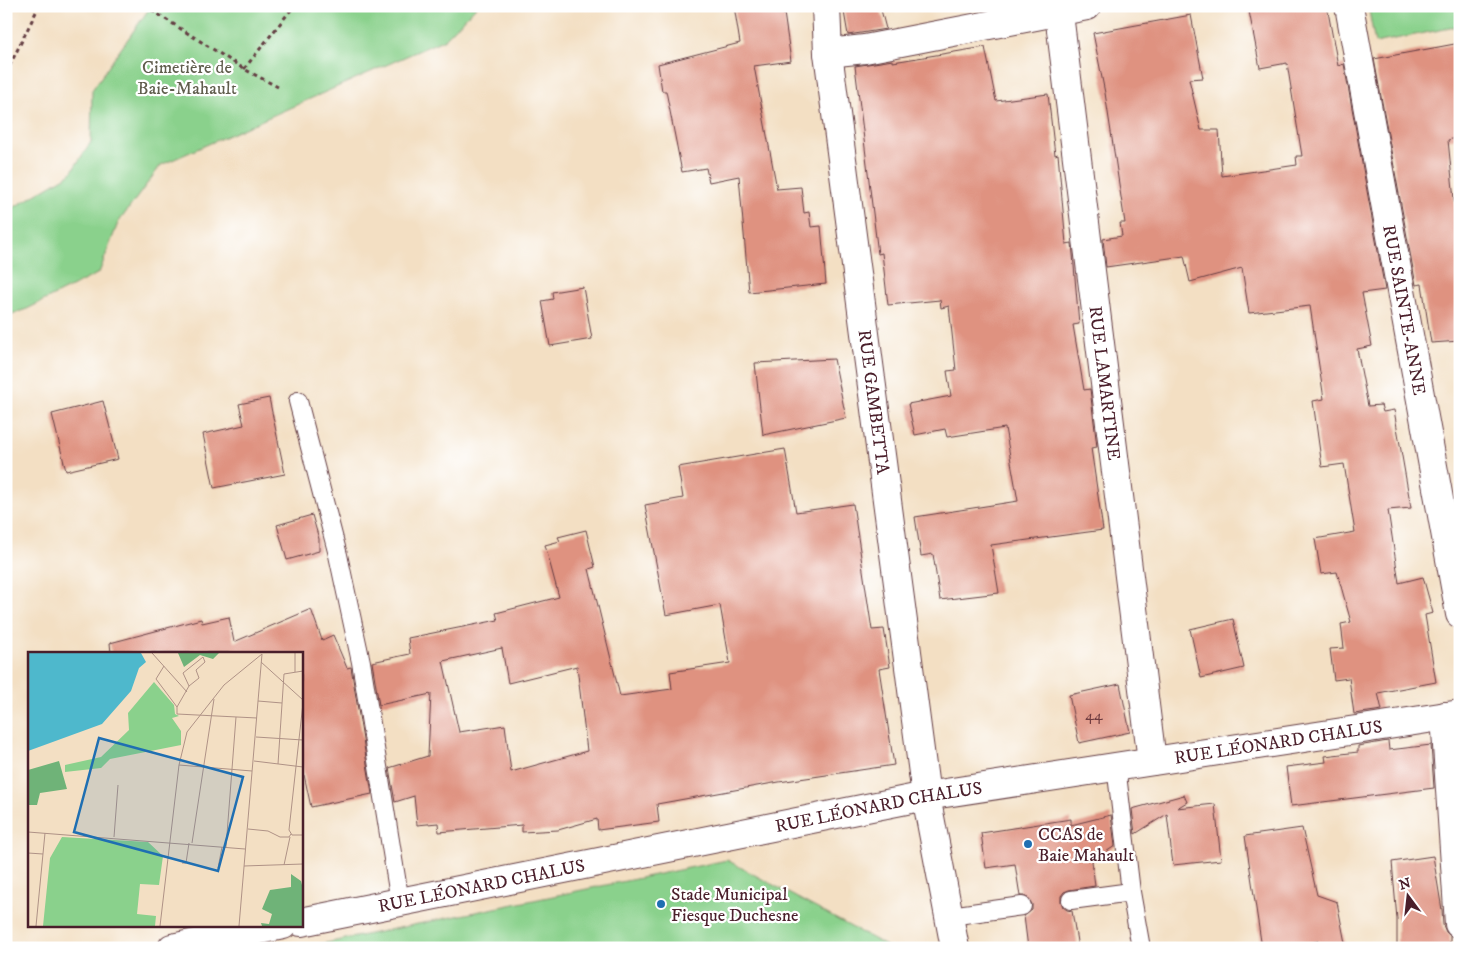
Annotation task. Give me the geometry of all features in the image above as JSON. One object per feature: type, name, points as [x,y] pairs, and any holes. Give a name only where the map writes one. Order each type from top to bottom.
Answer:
[{"type":"street","name":"RUE GAMBETTA","points":[[826,6],[828,53],[926,796],[955,948]]},
{"type":"street","points":[[828,53],[865,49],[1059,8],[1086,6]]},
{"type":"street","name":"RUE SAINTE-ANNE","points":[[1349,6],[1460,614]]},
{"type":"street","name":"RUE LAMARTINE","points":[[1059,8],[1152,761]]},
{"type":"street","points":[[1453,715],[1459,924]]},
{"type":"street","name":"RUE LÉONARD CHALUS","points":[[302,922],[926,796],[1453,715]]},
{"type":"street","points":[[172,948],[278,926]]},
{"type":"lane","points":[[298,400],[338,555],[361,662],[400,902]]},
{"type":"lane","points":[[1116,766],[1131,892],[1141,948]]},
{"type":"lane","points":[[1071,900],[1131,892]]},
{"type":"lane","points":[[950,916],[1022,906]]},
{"type":"path","points":[[6,73],[40,6]]},
{"type":"path","points":[[145,6],[244,69],[278,87]]},
{"type":"path","points":[[244,69],[294,6]]},
{"type":"green space","name":"Cimetière de Baie-Mahault","points":[[151,6],[477,6],[445,39],[161,165],[118,223],[99,273],[27,309],[6,316],[6,212],[70,174],[91,142],[92,90]]},
{"type":"green space","points":[[1368,6],[1460,6],[1460,26],[1375,43]]},
{"type":"green space","name":"Stade Municipal Fiesque Duchesne","points":[[727,860],[890,948],[302,948]]},
{"type":"building","points":[[734,6],[783,6],[791,61],[754,66],[777,189],[801,187],[804,213],[809,212],[811,227],[821,226],[826,284],[749,292],[739,176],[709,182],[706,168],[682,172],[666,91],[662,91],[658,64],[740,43]]},
{"type":"building","points":[[843,6],[880,6],[886,29],[848,35]]},
{"type":"building","points":[[1248,6],[1327,6],[1338,66],[1344,64],[1385,290],[1362,293],[1372,346],[1357,349],[1368,406],[1381,405],[1383,412],[1394,410],[1411,508],[1388,510],[1399,583],[1423,577],[1433,613],[1425,615],[1436,682],[1378,693],[1382,710],[1354,714],[1349,678],[1334,680],[1330,649],[1344,648],[1341,624],[1351,622],[1337,572],[1321,574],[1315,539],[1355,532],[1344,464],[1322,467],[1313,401],[1324,399],[1310,306],[1249,313],[1242,268],[1190,282],[1184,256],[1106,267],[1103,239],[1122,236],[1120,223],[1125,223],[1105,93],[1093,33],[1191,15],[1203,78],[1189,79],[1201,130],[1219,130],[1222,176],[1297,165],[1296,156],[1302,156],[1287,63],[1260,68]]},
{"type":"building","points":[[1460,43],[1460,137],[1448,140],[1460,259],[1460,341],[1431,343],[1422,284],[1416,285],[1374,59]]},
{"type":"building","points":[[985,47],[996,101],[1048,94],[1055,155],[1058,154],[1066,244],[1072,243],[1079,324],[1073,325],[1084,390],[1090,389],[1097,447],[1091,448],[1103,530],[991,545],[999,593],[940,600],[933,554],[921,556],[915,517],[1018,501],[1005,428],[947,437],[945,429],[915,435],[908,404],[951,396],[947,371],[956,370],[949,306],[941,308],[940,300],[888,305],[882,253],[878,254],[855,66],[893,60],[893,62]]},
{"type":"building","points":[[583,287],[592,339],[550,346],[542,301],[553,299],[552,292]]},
{"type":"building","points":[[834,359],[846,418],[763,435],[755,363]]},
{"type":"building","points":[[269,398],[285,474],[214,488],[203,434],[244,425],[239,404]]},
{"type":"building","points":[[103,401],[118,459],[66,471],[52,414]]},
{"type":"building","points":[[785,449],[796,512],[853,504],[872,630],[884,629],[890,667],[879,669],[894,765],[779,782],[657,804],[659,822],[598,830],[597,819],[558,830],[522,832],[522,825],[439,832],[438,823],[417,825],[414,796],[395,802],[389,768],[428,756],[431,694],[379,705],[372,662],[410,654],[408,638],[498,620],[496,613],[559,597],[545,545],[560,541],[558,537],[586,530],[595,567],[589,569],[620,696],[672,689],[670,672],[730,663],[720,605],[666,615],[645,505],[683,498],[678,467]],"holes":[[[502,648],[508,683],[577,666],[587,751],[511,772],[505,725],[459,732],[443,661]]]},
{"type":"building","points":[[312,515],[319,539],[319,551],[287,560],[277,525]]},
{"type":"building","points":[[311,609],[322,640],[333,635],[347,668],[351,667],[372,794],[311,807],[302,766],[302,652],[111,652],[110,643],[201,619],[202,623],[229,617],[234,642]]},
{"type":"building","points":[[1233,619],[1244,668],[1201,678],[1190,629]]},
{"type":"building","points":[[1120,684],[1130,732],[1079,743],[1069,695]]},
{"type":"building","points":[[1388,741],[1389,750],[1431,745],[1434,788],[1291,806],[1286,767],[1326,762],[1325,756],[1358,752],[1358,746]]},
{"type":"building","points":[[1184,795],[1187,802],[1177,808],[1215,804],[1221,860],[1173,865],[1167,814],[1135,834],[1132,809]]},
{"type":"building","points":[[1111,815],[1115,846],[1092,861],[1095,886],[1069,890],[1061,896],[1063,907],[1072,911],[1078,948],[1028,948],[1024,916],[1032,910],[1032,904],[1026,896],[1020,896],[1015,864],[986,868],[981,833],[1071,819],[1071,825]]},
{"type":"building","points":[[1302,828],[1317,895],[1337,902],[1346,948],[1320,948],[1318,941],[1292,948],[1262,948],[1245,836]]},
{"type":"building","points":[[1433,856],[1443,925],[1450,936],[1450,948],[1397,948],[1397,919],[1392,862]]},
{"type":"place","name":"CCAS de Baie Mahault","points":[[1028,844]]},
{"type":"place","name":"Stade Municipal Fiesque Duchesne","points":[[661,904]]}]
